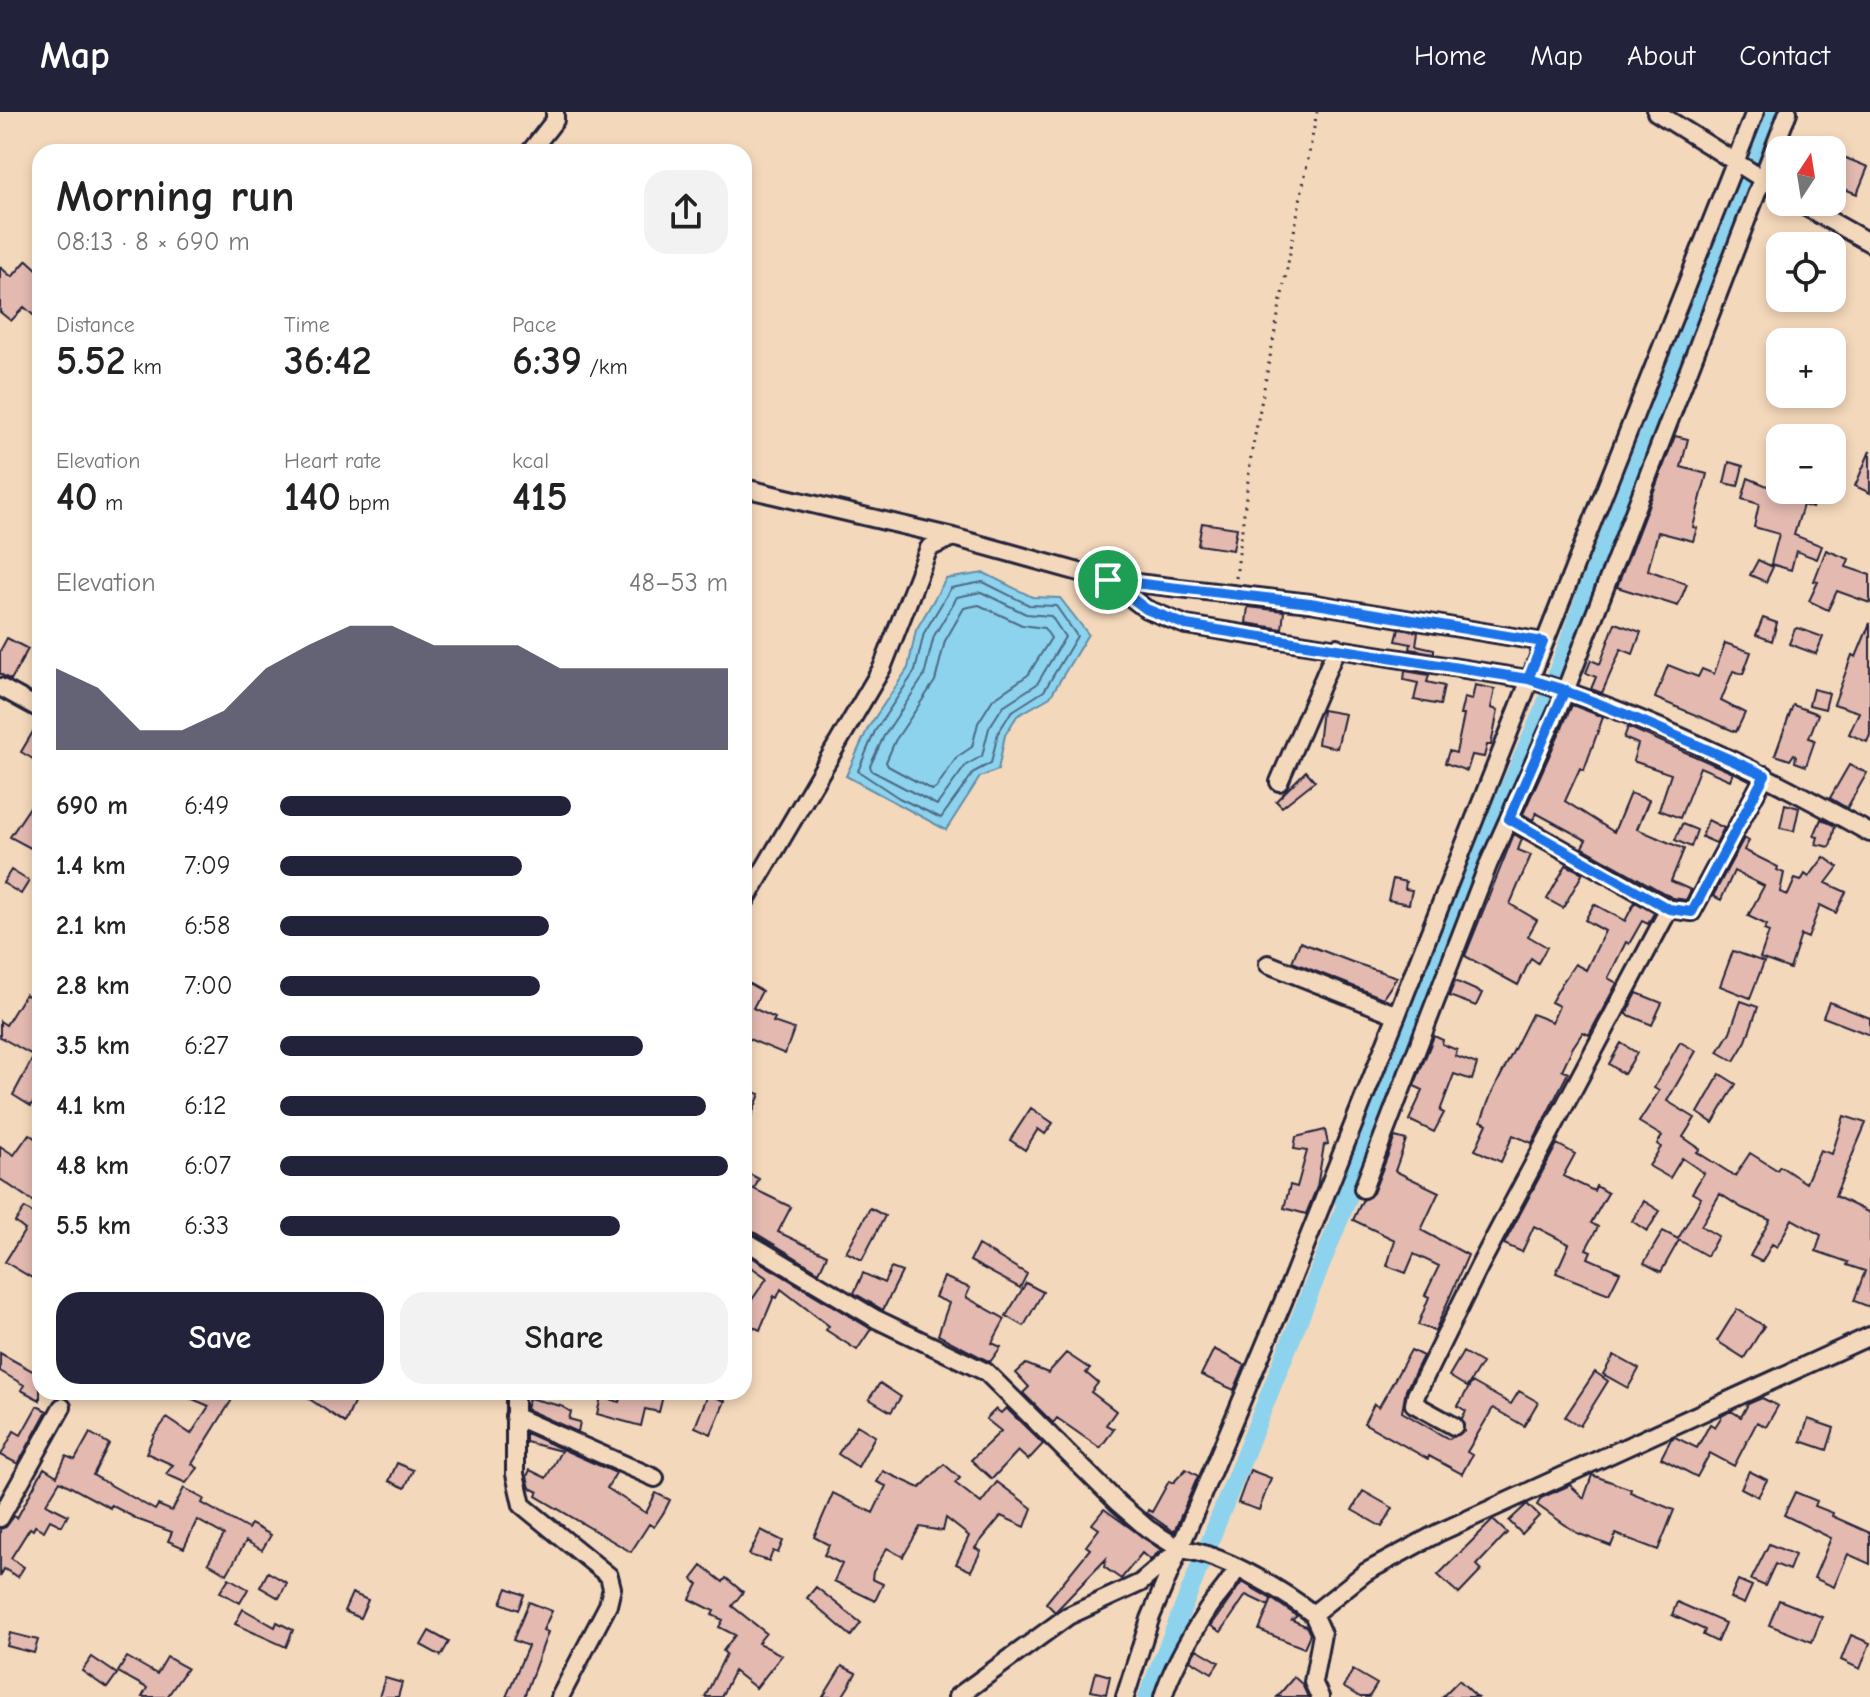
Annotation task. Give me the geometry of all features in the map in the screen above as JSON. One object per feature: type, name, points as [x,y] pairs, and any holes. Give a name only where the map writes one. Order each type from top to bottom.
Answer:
[{"type":"street","points":[[536,144],[555,120],[555,112]]},
{"type":"street","points":[[1656,112],[1764,179]]},
{"type":"street","points":[[1125,1697],[1150,1619],[1187,1549],[1528,679],[1755,112]]},
{"type":"street","points":[[1363,1189],[1509,819],[1565,690],[1788,112]]},
{"type":"street","points":[[1822,216],[1870,243]]},
{"type":"street","points":[[752,490],[953,537],[1108,580],[1234,593],[1543,642]]},
{"type":"street","points":[[752,889],[882,668],[929,548],[953,537]]},
{"type":"street","points":[[1108,580],[1146,609],[1186,625],[1528,679],[1565,690],[1765,775],[1870,833]]},
{"type":"street","points":[[1279,782],[1337,647]]},
{"type":"street","points":[[0,687],[32,705]]},
{"type":"street","points":[[1509,819],[1669,909],[1692,912],[1765,775]]},
{"type":"street","points":[[1454,1426],[1414,1404],[1416,1395],[1480,1265],[1669,909]]},
{"type":"street","points":[[1268,964],[1397,1015]]},
{"type":"street","points":[[752,1245],[876,1319],[986,1372],[1148,1529],[1285,1592],[1313,1614],[1322,1634],[1313,1682],[1320,1697]]},
{"type":"street","points":[[1313,1614],[1366,1572],[1438,1533],[1870,1336]]},
{"type":"street","points":[[515,1400],[515,1474],[522,1505],[609,1576],[612,1588],[608,1605],[560,1697]]},
{"type":"street","points":[[3,1507],[62,1407]]},
{"type":"street","points":[[514,1416],[655,1478]]},
{"type":"street","points":[[957,1697],[1068,1616],[1140,1583],[1187,1549]]},
{"type":"street","points":[[1163,1697],[1169,1679],[1209,1608],[1230,1585],[1229,1565]]},
{"type":"path","points":[[1234,593],[1251,456],[1317,112]]},
{"type":"water","points":[[984,573],[1032,597],[1060,598],[1088,634],[1050,697],[1017,716],[1005,735],[998,770],[980,777],[946,830],[846,776],[868,728],[908,668],[916,630],[946,579]]},
{"type":"building","points":[[1846,158],[1868,167],[1857,194],[1846,190]]},
{"type":"building","points":[[27,260],[32,265],[32,314],[24,307],[11,321],[0,312],[0,267],[12,277]]},
{"type":"building","points":[[1675,436],[1688,439],[1681,467],[1707,474],[1693,527],[1697,528],[1693,541],[1658,532],[1648,570],[1687,584],[1678,606],[1617,587]]},
{"type":"building","points":[[1870,451],[1870,493],[1855,486]]},
{"type":"building","points":[[1729,462],[1743,466],[1738,486],[1724,483]]},
{"type":"building","points":[[1748,478],[1766,485],[1766,504],[1814,504],[1812,508],[1803,505],[1794,535],[1822,546],[1817,559],[1796,551],[1791,570],[1771,564],[1779,534],[1754,527],[1759,504],[1742,499]]},
{"type":"building","points":[[1202,523],[1237,528],[1233,550],[1198,545]]},
{"type":"building","points":[[1826,550],[1849,559],[1846,567],[1870,575],[1870,603],[1837,591],[1828,610],[1809,601],[1818,582],[1814,581]]},
{"type":"building","points":[[1758,560],[1773,567],[1766,582],[1750,575]]},
{"type":"building","points":[[1248,607],[1284,611],[1282,629],[1246,623]]},
{"type":"building","points":[[1763,618],[1777,623],[1772,641],[1756,635]]},
{"type":"building","points":[[1615,623],[1641,632],[1633,654],[1621,649],[1602,693],[1591,689],[1596,677],[1586,673],[1591,660],[1600,664]]},
{"type":"building","points":[[1870,623],[1870,735],[1867,742],[1849,734],[1859,712],[1834,704],[1852,655],[1856,657]]},
{"type":"building","points":[[1798,628],[1823,637],[1816,654],[1789,644]]},
{"type":"building","points":[[1399,629],[1418,632],[1416,645],[1434,649],[1434,653],[1410,649],[1411,644],[1396,641]]},
{"type":"building","points":[[7,638],[28,649],[11,680],[0,674],[0,651]]},
{"type":"building","points":[[1725,643],[1751,652],[1743,674],[1733,671],[1721,701],[1745,713],[1736,732],[1655,698],[1668,665],[1698,677],[1702,669],[1714,674]]},
{"type":"building","points":[[1405,671],[1429,675],[1427,682],[1444,686],[1440,705],[1414,700],[1418,683],[1404,680]]},
{"type":"building","points":[[1475,685],[1495,689],[1491,708],[1498,710],[1491,745],[1487,745],[1484,757],[1472,755],[1467,771],[1445,763],[1449,751],[1456,753],[1464,715],[1460,715],[1464,698],[1472,700]]},
{"type":"building","points":[[1813,689],[1829,693],[1825,709],[1809,705]]},
{"type":"building","points":[[1572,705],[1603,717],[1584,770],[1580,768],[1565,801],[1614,832],[1630,793],[1649,800],[1637,829],[1684,849],[1671,881],[1691,890],[1686,900],[1673,898],[1582,847],[1586,840],[1536,813],[1533,820],[1523,814]]},
{"type":"building","points":[[1793,705],[1818,714],[1809,738],[1815,740],[1806,766],[1795,762],[1794,754],[1790,760],[1775,755]]},
{"type":"building","points":[[1322,710],[1345,714],[1337,748],[1318,744]]},
{"type":"building","points":[[1628,727],[1733,773],[1730,780],[1700,767],[1680,818],[1659,810],[1671,774],[1633,761],[1638,744],[1624,738]]},
{"type":"building","points":[[32,733],[32,758],[21,752]]},
{"type":"building","points":[[1849,765],[1867,773],[1847,808],[1830,798]]},
{"type":"building","points":[[1306,771],[1315,781],[1282,807],[1276,801]]},
{"type":"building","points":[[32,804],[32,849],[10,837]]},
{"type":"building","points":[[1785,804],[1799,808],[1794,831],[1780,828]]},
{"type":"building","points":[[1821,819],[1835,826],[1830,847],[1816,844],[1818,837],[1814,836]]},
{"type":"building","points":[[1708,820],[1724,828],[1716,843],[1702,837]]},
{"type":"building","points":[[1682,824],[1697,830],[1691,847],[1675,840]]},
{"type":"building","points":[[1514,834],[1522,839],[1518,850],[1531,855],[1510,904],[1537,920],[1528,936],[1547,947],[1538,963],[1531,958],[1518,985],[1465,956]]},
{"type":"building","points":[[1744,838],[1749,841],[1744,850],[1784,873],[1780,892],[1788,895],[1795,879],[1801,881],[1805,874],[1809,877],[1824,857],[1838,867],[1826,883],[1846,892],[1836,913],[1820,905],[1808,938],[1801,935],[1790,969],[1760,958],[1769,932],[1764,930],[1767,925],[1748,916],[1764,886],[1734,871],[1721,900],[1713,896]]},
{"type":"building","points":[[1566,865],[1583,873],[1563,908],[1547,899]]},
{"type":"building","points":[[11,870],[29,881],[21,894],[3,883]]},
{"type":"building","points":[[1393,879],[1406,882],[1405,889],[1412,890],[1409,904],[1388,900]]},
{"type":"building","points":[[1635,902],[1654,913],[1648,924],[1642,921],[1629,944],[1626,942],[1608,978],[1617,983],[1589,1035],[1583,1032],[1573,1047],[1562,1070],[1568,1073],[1532,1143],[1513,1135],[1501,1162],[1475,1150],[1487,1124],[1481,1121],[1491,1095],[1532,1014],[1552,1022],[1559,1006],[1551,1002],[1562,983],[1575,964],[1586,970],[1605,931],[1585,920],[1594,904],[1625,921]]},
{"type":"building","points":[[1300,942],[1397,977],[1383,998],[1292,962]]},
{"type":"building","points":[[1733,951],[1764,962],[1750,998],[1720,986]]},
{"type":"building","points":[[1455,981],[1482,993],[1476,1006],[1449,996]]},
{"type":"building","points":[[752,985],[762,991],[753,1008],[775,1018],[773,1022],[794,1029],[785,1054],[752,1040]]},
{"type":"building","points":[[1637,993],[1662,1003],[1652,1025],[1626,1014]]},
{"type":"building","points":[[25,994],[32,998],[32,1055],[0,1037],[0,1021],[6,1025]]},
{"type":"building","points":[[1741,1001],[1758,1007],[1746,1041],[1734,1061],[1718,1052],[1730,1032]]},
{"type":"building","points":[[1829,1002],[1870,1018],[1870,1035],[1823,1017]]},
{"type":"building","points":[[1434,1036],[1443,1040],[1442,1044],[1457,1050],[1455,1056],[1477,1064],[1472,1080],[1454,1074],[1440,1111],[1444,1113],[1434,1132],[1409,1120],[1423,1090],[1414,1086]]},
{"type":"building","points":[[1680,1042],[1696,1051],[1667,1101],[1695,1118],[1683,1137],[1700,1149],[1697,1152],[1735,1176],[1750,1153],[1777,1170],[1780,1166],[1806,1183],[1820,1150],[1832,1154],[1844,1116],[1866,1123],[1835,1196],[1870,1213],[1870,1307],[1854,1301],[1865,1271],[1816,1251],[1821,1235],[1792,1219],[1777,1247],[1772,1244],[1762,1262],[1750,1256],[1770,1220],[1720,1194],[1701,1226],[1718,1236],[1707,1256],[1679,1240],[1661,1272],[1644,1263],[1663,1231],[1678,1239],[1701,1198],[1692,1193],[1704,1173],[1682,1158],[1670,1178],[1649,1166],[1661,1147],[1657,1144],[1662,1136],[1639,1122],[1659,1091],[1654,1088]]},
{"type":"building","points":[[1621,1043],[1637,1053],[1624,1074],[1609,1064]]},
{"type":"building","points":[[32,1060],[32,1104],[13,1095]]},
{"type":"building","points":[[1720,1074],[1736,1084],[1713,1123],[1698,1113]]},
{"type":"building","points":[[752,1091],[760,1094],[752,1114]]},
{"type":"building","points":[[1031,1108],[1053,1123],[1045,1134],[1038,1129],[1025,1150],[1010,1140]]},
{"type":"building","points":[[1325,1130],[1328,1144],[1324,1145],[1317,1187],[1306,1214],[1284,1208],[1290,1185],[1297,1187],[1307,1151],[1294,1149],[1296,1137]]},
{"type":"building","points":[[29,1134],[32,1136],[32,1201],[0,1179],[0,1146],[14,1155]]},
{"type":"building","points":[[1395,1137],[1406,1140],[1395,1171],[1439,1192],[1421,1230],[1468,1255],[1435,1331],[1418,1325],[1429,1297],[1425,1295],[1439,1266],[1414,1254],[1406,1273],[1387,1266],[1395,1240],[1353,1220],[1362,1201],[1373,1193]]},
{"type":"building","points":[[1557,1144],[1575,1154],[1563,1176],[1594,1191],[1596,1186],[1608,1193],[1591,1223],[1598,1227],[1586,1249],[1591,1251],[1588,1258],[1620,1272],[1609,1294],[1556,1273],[1569,1244],[1534,1226],[1522,1252],[1504,1244]]},
{"type":"building","points":[[752,1175],[759,1179],[754,1189],[791,1207],[778,1232],[827,1255],[819,1272],[752,1231]]},
{"type":"building","points":[[1644,1201],[1660,1211],[1647,1231],[1632,1221]]},
{"type":"building","points":[[25,1208],[32,1213],[32,1278],[5,1262],[25,1230],[15,1222]]},
{"type":"building","points":[[870,1208],[885,1216],[862,1260],[846,1252]]},
{"type":"building","points":[[978,1245],[1027,1274],[1020,1288],[970,1261]]},
{"type":"building","points":[[752,1257],[871,1329],[857,1350],[826,1330],[829,1326],[781,1289],[777,1298],[774,1296],[760,1330],[752,1326],[752,1300],[767,1278],[752,1268]]},
{"type":"building","points":[[891,1268],[902,1272],[883,1310],[854,1293],[863,1273],[884,1283]]},
{"type":"building","points":[[944,1277],[970,1288],[966,1297],[1005,1319],[992,1343],[1001,1347],[990,1362],[938,1335],[949,1303],[935,1297]]},
{"type":"building","points":[[1026,1283],[1043,1292],[1024,1326],[1006,1316]]},
{"type":"building","points":[[1737,1309],[1764,1326],[1744,1358],[1717,1341]]},
{"type":"building","points":[[1214,1349],[1245,1365],[1234,1390],[1201,1375]]},
{"type":"building","points":[[1411,1350],[1423,1356],[1406,1390],[1402,1412],[1449,1439],[1464,1431],[1462,1418],[1466,1411],[1458,1406],[1472,1382],[1511,1404],[1519,1391],[1538,1402],[1524,1426],[1493,1408],[1467,1452],[1472,1455],[1462,1474],[1364,1423],[1374,1404],[1379,1407]]},
{"type":"building","points":[[1463,1352],[1482,1363],[1467,1387],[1449,1376]]},
{"type":"building","points":[[0,1353],[32,1371],[32,1396],[21,1390],[24,1385],[0,1371]]},
{"type":"building","points":[[1066,1353],[1090,1369],[1086,1373],[1098,1383],[1091,1392],[1116,1411],[1106,1425],[1114,1429],[1100,1448],[1057,1418],[1053,1423],[1023,1393],[1029,1387],[1016,1373],[1026,1364],[1048,1373]]},
{"type":"building","points":[[1614,1355],[1639,1369],[1628,1388],[1603,1374]]},
{"type":"building","points":[[1595,1372],[1608,1381],[1580,1426],[1565,1417]]},
{"type":"building","points":[[880,1383],[901,1397],[891,1412],[869,1399]]},
{"type":"building","points":[[1762,1398],[1778,1406],[1766,1427],[1757,1422],[1734,1466],[1710,1453],[1697,1477],[1661,1458],[1671,1439],[1675,1437],[1697,1448],[1710,1424],[1715,1427],[1722,1416],[1731,1411],[1741,1417],[1748,1404]]},
{"type":"building","points":[[195,1400],[232,1400],[192,1464],[198,1468],[186,1483],[166,1474],[173,1465],[146,1453],[154,1435],[167,1418],[191,1434],[209,1406]]},
{"type":"building","points":[[311,1400],[355,1400],[345,1423]]},
{"type":"building","points":[[528,1400],[561,1406],[571,1412],[569,1419],[580,1422],[578,1432],[526,1409]]},
{"type":"building","points":[[600,1400],[662,1400],[659,1412],[645,1409],[641,1426],[597,1414]]},
{"type":"building","points":[[706,1400],[725,1401],[711,1434],[695,1427]]},
{"type":"building","points":[[37,1406],[47,1411],[18,1464],[1,1455],[14,1431],[21,1435]]},
{"type":"building","points":[[1006,1408],[1043,1444],[1028,1460],[1018,1451],[992,1479],[971,1460],[1001,1431],[986,1419],[996,1409],[1001,1413]]},
{"type":"building","points":[[1808,1419],[1834,1428],[1827,1450],[1801,1441]]},
{"type":"building","points":[[857,1425],[875,1436],[858,1467],[838,1454]]},
{"type":"building","points":[[90,1433],[109,1444],[93,1475],[155,1510],[158,1505],[172,1511],[184,1488],[204,1499],[202,1503],[248,1529],[251,1524],[271,1535],[262,1550],[246,1541],[227,1574],[208,1563],[224,1535],[197,1520],[184,1548],[168,1541],[172,1532],[111,1505],[110,1508],[60,1481],[46,1504],[68,1515],[62,1526],[50,1520],[44,1531],[35,1526],[33,1530],[30,1528],[11,1558],[24,1567],[18,1577],[4,1569],[0,1577],[0,1529],[6,1527],[14,1516],[17,1518],[44,1468],[57,1476],[66,1456],[75,1460]]},
{"type":"building","points":[[526,1433],[616,1473],[607,1488],[646,1513],[656,1493],[670,1500],[664,1512],[654,1527],[649,1524],[631,1552],[536,1496],[538,1492],[530,1488],[527,1476],[530,1470],[546,1478],[561,1451],[526,1442]]},
{"type":"building","points":[[397,1463],[413,1470],[405,1488],[389,1481]]},
{"type":"building","points":[[944,1464],[960,1478],[955,1483],[981,1503],[997,1482],[1032,1508],[1025,1527],[1001,1516],[975,1548],[981,1551],[971,1571],[956,1564],[969,1536],[946,1518],[943,1531],[920,1527],[903,1557],[887,1548],[873,1572],[872,1579],[883,1584],[875,1601],[834,1581],[842,1564],[824,1555],[829,1545],[814,1537],[833,1493],[873,1513],[886,1486],[877,1482],[883,1471],[920,1488]]},
{"type":"building","points":[[1186,1469],[1198,1476],[1174,1532],[1147,1513],[1148,1510],[1152,1512],[1169,1481],[1173,1483]]},
{"type":"building","points":[[1250,1470],[1271,1478],[1259,1510],[1238,1503]]},
{"type":"building","points":[[1749,1471],[1767,1480],[1758,1497],[1741,1488]]},
{"type":"building","points":[[1592,1475],[1631,1489],[1630,1492],[1674,1510],[1658,1550],[1616,1534],[1611,1546],[1577,1533],[1537,1505],[1541,1498],[1570,1485],[1584,1498]]},
{"type":"building","points":[[1363,1491],[1393,1508],[1382,1527],[1352,1510]]},
{"type":"building","points":[[1795,1492],[1817,1501],[1815,1506],[1833,1513],[1832,1516],[1870,1533],[1870,1564],[1848,1554],[1834,1587],[1814,1578],[1831,1538],[1784,1515]]},
{"type":"building","points":[[1527,1504],[1539,1516],[1522,1534],[1509,1521]]},
{"type":"building","points":[[1104,1509],[1161,1550],[1150,1560],[1142,1553],[1121,1579],[1104,1567],[1106,1559],[1055,1612],[1046,1603],[1090,1549],[1086,1546],[1099,1529],[1092,1524]]},
{"type":"building","points":[[1493,1520],[1507,1533],[1477,1565],[1482,1570],[1459,1594],[1438,1575]]},
{"type":"building","points":[[761,1530],[783,1541],[778,1553],[773,1551],[769,1561],[749,1555]]},
{"type":"building","points":[[1769,1544],[1795,1555],[1789,1570],[1775,1564],[1765,1586],[1751,1580]]},
{"type":"building","points":[[702,1566],[723,1582],[726,1578],[743,1592],[732,1606],[766,1633],[758,1643],[782,1655],[756,1688],[734,1671],[721,1697],[705,1697],[726,1654],[723,1651],[735,1635],[719,1627],[723,1620],[712,1615],[714,1611],[690,1599],[698,1584],[692,1579]]},
{"type":"building","points":[[268,1572],[287,1583],[279,1598],[260,1587]]},
{"type":"building","points":[[229,1578],[248,1589],[240,1603],[220,1592]]},
{"type":"building","points":[[1738,1580],[1752,1586],[1744,1604],[1730,1598]]},
{"type":"building","points":[[1242,1582],[1271,1599],[1269,1606],[1246,1595],[1221,1632],[1211,1626]]},
{"type":"building","points":[[816,1587],[861,1623],[851,1636],[807,1598]]},
{"type":"building","points":[[507,1588],[524,1595],[518,1610],[501,1603]]},
{"type":"building","points":[[352,1593],[368,1600],[360,1618],[344,1611]]},
{"type":"building","points":[[1272,1599],[1297,1616],[1292,1620],[1306,1626],[1310,1634],[1304,1648],[1259,1630]]},
{"type":"building","points":[[1779,1600],[1822,1617],[1812,1642],[1769,1625]]},
{"type":"building","points":[[529,1602],[552,1611],[543,1630],[548,1632],[524,1697],[506,1697],[528,1646],[513,1640]]},
{"type":"building","points":[[1677,1602],[1725,1623],[1717,1642],[1703,1635],[1705,1630],[1672,1615]]},
{"type":"building","points":[[243,1609],[275,1627],[277,1622],[293,1630],[286,1647],[235,1624]]},
{"type":"building","points":[[429,1631],[449,1642],[441,1656],[421,1645]]},
{"type":"building","points":[[10,1633],[38,1640],[34,1653],[7,1646]]},
{"type":"building","points":[[1851,1635],[1870,1643],[1860,1669],[1841,1660]]},
{"type":"building","points":[[1197,1649],[1219,1662],[1212,1673],[1190,1660]]},
{"type":"building","points":[[92,1657],[117,1674],[107,1688],[82,1671]]},
{"type":"building","points":[[127,1657],[157,1674],[167,1657],[187,1668],[167,1697],[142,1697],[147,1688],[118,1672]]},
{"type":"building","points":[[842,1666],[856,1673],[849,1686],[842,1697],[823,1697]]},
{"type":"building","points":[[1353,1670],[1377,1684],[1369,1697],[1360,1697],[1343,1687]]},
{"type":"building","points":[[1096,1672],[1110,1676],[1106,1694],[1091,1691]]},
{"type":"building","points":[[1294,1677],[1302,1684],[1308,1697],[1277,1697]]},
{"type":"building","points":[[385,1678],[402,1683],[398,1697],[379,1697]]},
{"type":"building","points":[[1459,1680],[1477,1697],[1442,1697]]},
{"type":"waterway","points":[[1343,1200],[1463,892],[1544,708],[1589,585],[1776,112]]},
{"type":"waterway","points":[[1147,1697],[1351,1191]]},
{"type":"route","points":[[1108,580],[1146,609],[1186,625],[1528,679],[1565,690],[1509,819],[1669,909],[1692,912],[1765,775],[1565,690],[1528,679],[1543,642],[1310,603],[1108,580]]}]
